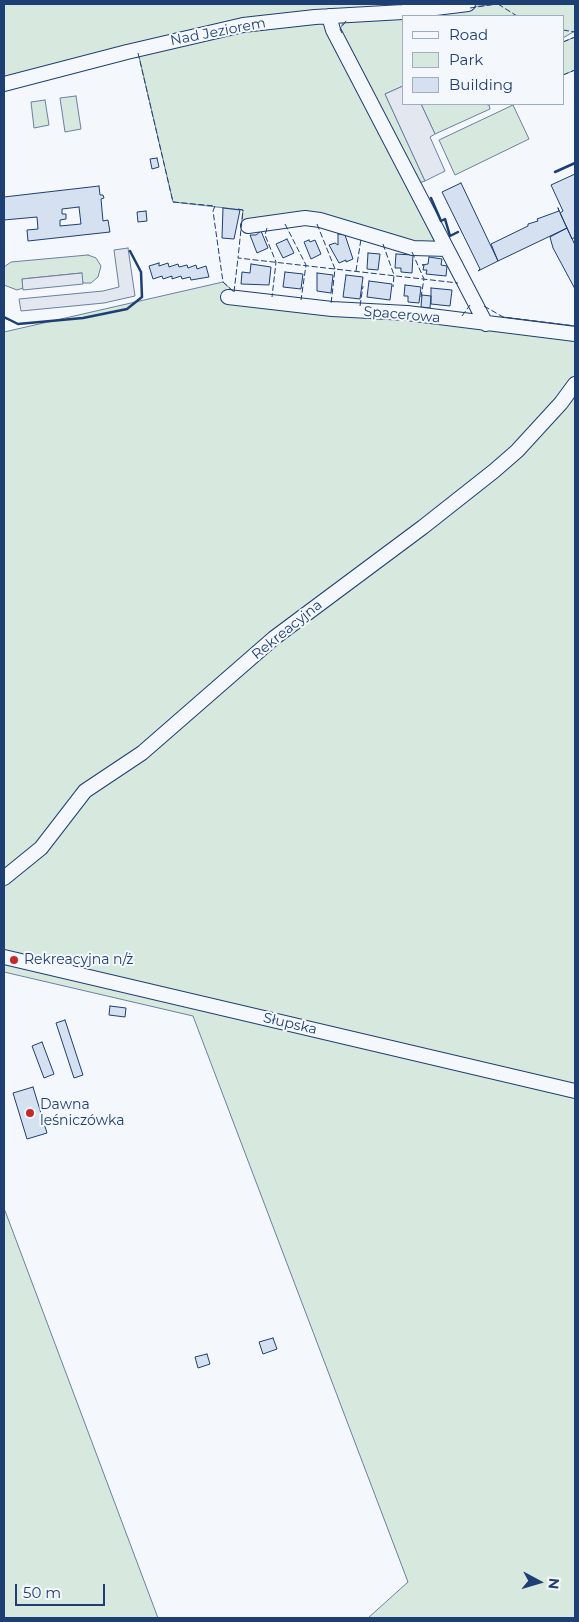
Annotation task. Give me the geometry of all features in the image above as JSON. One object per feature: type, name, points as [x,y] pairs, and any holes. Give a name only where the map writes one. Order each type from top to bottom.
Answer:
[{"type":"street","name":"Nad Jeziorem","points":[[4,84],[127,52],[243,25],[329,16],[403,12],[468,4]]},
{"type":"street","points":[[329,16],[333,30],[486,324]]},
{"type":"street","points":[[248,226],[305,218],[320,220],[413,248],[447,248]]},
{"type":"street","name":"Spacerowa","points":[[228,297],[332,309],[407,313],[575,334]]},
{"type":"street","name":"Rekreacyjna","points":[[4,878],[41,848],[85,791],[142,753],[272,640],[494,471],[517,451],[561,403],[575,384]]},
{"type":"street","name":"Słupska","points":[[4,958],[575,1092]]},
{"type":"green space","points":[[4,4],[437,4],[321,13],[442,256],[300,221],[266,228],[241,230],[243,210],[173,202],[138,52],[4,88]]},
{"type":"green space","points":[[497,4],[575,4],[575,31],[564,37],[564,15],[402,15],[402,86],[385,94],[425,181],[419,183],[340,29],[344,21]]},
{"type":"green space","points":[[575,37],[575,70],[564,75],[564,42]]},
{"type":"green space","points":[[76,96],[81,129],[65,132],[60,98]]},
{"type":"green space","points":[[45,100],[49,125],[34,128],[31,102]]},
{"type":"green space","points":[[421,105],[489,105],[490,109],[435,134]]},
{"type":"green space","points":[[513,105],[529,139],[455,175],[439,140]]},
{"type":"green space","points":[[88,255],[96,258],[101,266],[98,277],[91,283],[83,283],[81,273],[22,279],[23,288],[17,290],[4,285],[4,267],[11,262]]},
{"type":"green space","points":[[223,282],[234,292],[478,319],[503,317],[575,326],[575,1618],[368,1618],[408,1582],[193,1016],[4,972],[4,332]]},
{"type":"green space","points":[[4,1208],[158,1618],[4,1618]]},
{"type":"shaded area","points":[[402,86],[402,105],[421,105],[435,134],[430,137],[445,171],[425,181],[385,94]]},
{"type":"shaded area","points":[[128,248],[135,296],[104,303],[21,311],[19,299],[103,291],[119,287],[114,250]]},
{"type":"shaded area","points":[[82,273],[83,284],[23,290],[22,279]]},
{"type":"building","points":[[157,158],[159,167],[152,169],[150,159]]},
{"type":"building","points":[[575,174],[575,237],[572,239],[560,213],[563,211],[551,185]]},
{"type":"building","points":[[461,183],[498,261],[478,271],[480,269],[442,192]]},
{"type":"building","points":[[99,186],[100,195],[103,195],[104,198],[101,199],[103,221],[108,220],[110,232],[28,241],[27,230],[38,229],[37,217],[4,220],[4,197]],"holes":[[[79,207],[81,224],[60,226],[60,220],[66,219],[66,214],[62,214],[62,209]]]},
{"type":"building","points":[[223,208],[240,210],[234,239],[222,238]]},
{"type":"building","points":[[558,208],[567,228],[498,261],[491,244],[528,226],[528,224],[538,221],[537,219],[559,211]]},
{"type":"building","points":[[146,211],[147,221],[138,222],[137,212]]},
{"type":"building","points":[[567,228],[575,245],[575,289],[553,248],[550,237]]},
{"type":"building","points":[[261,231],[268,248],[257,253],[250,235],[256,235]]},
{"type":"building","points":[[338,234],[345,235],[353,259],[339,263],[329,245],[335,243],[338,245]]},
{"type":"building","points":[[287,239],[294,253],[283,258],[276,244]]},
{"type":"building","points":[[309,240],[310,242],[315,240],[321,254],[311,259],[304,242]]},
{"type":"building","points":[[368,253],[380,254],[378,270],[367,269]]},
{"type":"building","points":[[396,254],[413,255],[412,273],[401,272],[401,268],[395,268]]},
{"type":"building","points":[[429,257],[442,259],[441,265],[447,266],[446,276],[426,274],[427,270],[423,270],[424,265],[422,265],[428,264]]},
{"type":"building","points":[[159,263],[159,266],[168,263],[169,267],[178,264],[179,267],[187,265],[188,268],[196,265],[197,269],[206,266],[209,277],[191,280],[190,277],[182,279],[181,276],[163,279],[162,276],[153,279],[149,266]]},
{"type":"building","points":[[251,264],[271,267],[269,285],[241,284],[242,272],[250,273]]},
{"type":"building","points":[[285,272],[303,274],[301,289],[283,287]]},
{"type":"building","points":[[317,273],[333,275],[331,293],[317,291]]},
{"type":"building","points":[[346,275],[363,277],[360,299],[343,297]]},
{"type":"building","points":[[369,281],[392,284],[390,300],[367,297]]},
{"type":"building","points":[[405,285],[421,287],[419,303],[408,302],[408,296],[404,296]]},
{"type":"building","points":[[431,288],[452,290],[450,306],[431,304]]},
{"type":"building","points":[[422,295],[431,296],[430,308],[421,307]]},
{"type":"building","points":[[110,1006],[126,1008],[125,1017],[109,1015]]},
{"type":"building","points":[[65,1020],[83,1075],[74,1078],[56,1023]]},
{"type":"building","points":[[42,1042],[54,1074],[44,1078],[32,1046]]},
{"type":"building","name":"Dawna leśniczówka","points":[[33,1087],[47,1133],[27,1139],[13,1093]]},
{"type":"building","points":[[273,1338],[277,1349],[263,1354],[259,1342]]},
{"type":"building","points":[[207,1354],[210,1364],[198,1368],[195,1357]]},
{"type":"fence","points":[[470,8],[497,4]]},
{"type":"fence","points":[[498,4],[515,15]]},
{"type":"fence","points":[[342,33],[340,29],[346,21]]},
{"type":"fence","points":[[564,30],[575,32]]},
{"type":"fence","points":[[564,42],[575,37]]},
{"type":"fence","points":[[138,53],[173,202],[215,206],[213,211],[223,282],[234,292]]},
{"type":"fence","points":[[564,75],[575,70]]},
{"type":"fence","points":[[238,209],[243,210],[238,258],[458,283]]},
{"type":"fence","points":[[285,224],[306,265],[301,300]]},
{"type":"fence","points":[[317,224],[335,269],[331,304]]},
{"type":"fence","points":[[267,228],[265,235],[276,262],[272,297]]},
{"type":"fence","points":[[356,271],[361,239]]},
{"type":"fence","points":[[383,244],[394,275],[393,287]]},
{"type":"fence","points":[[412,252],[424,279],[421,297]]},
{"type":"fence","points":[[234,292],[238,258]]},
{"type":"fence","points":[[360,306],[363,286]]},
{"type":"fence","points":[[462,316],[470,305]]},
{"type":"fence","points":[[484,306],[503,317],[575,326]]},
{"type":"fence","points":[[4,318],[9,320]]},
{"type":"wall","points":[[555,172],[575,163]]},
{"type":"wall","points":[[431,198],[441,221],[445,219],[450,236],[458,232]]},
{"type":"wall","points":[[4,317],[18,324],[83,318],[127,309],[142,297],[141,272],[130,251]]},
{"type":"place","name":"Rekreacyjna n/ż","points":[[14,960]]},
{"type":"place","name":"Dawna leśniczówka","points":[[30,1113]]}]
